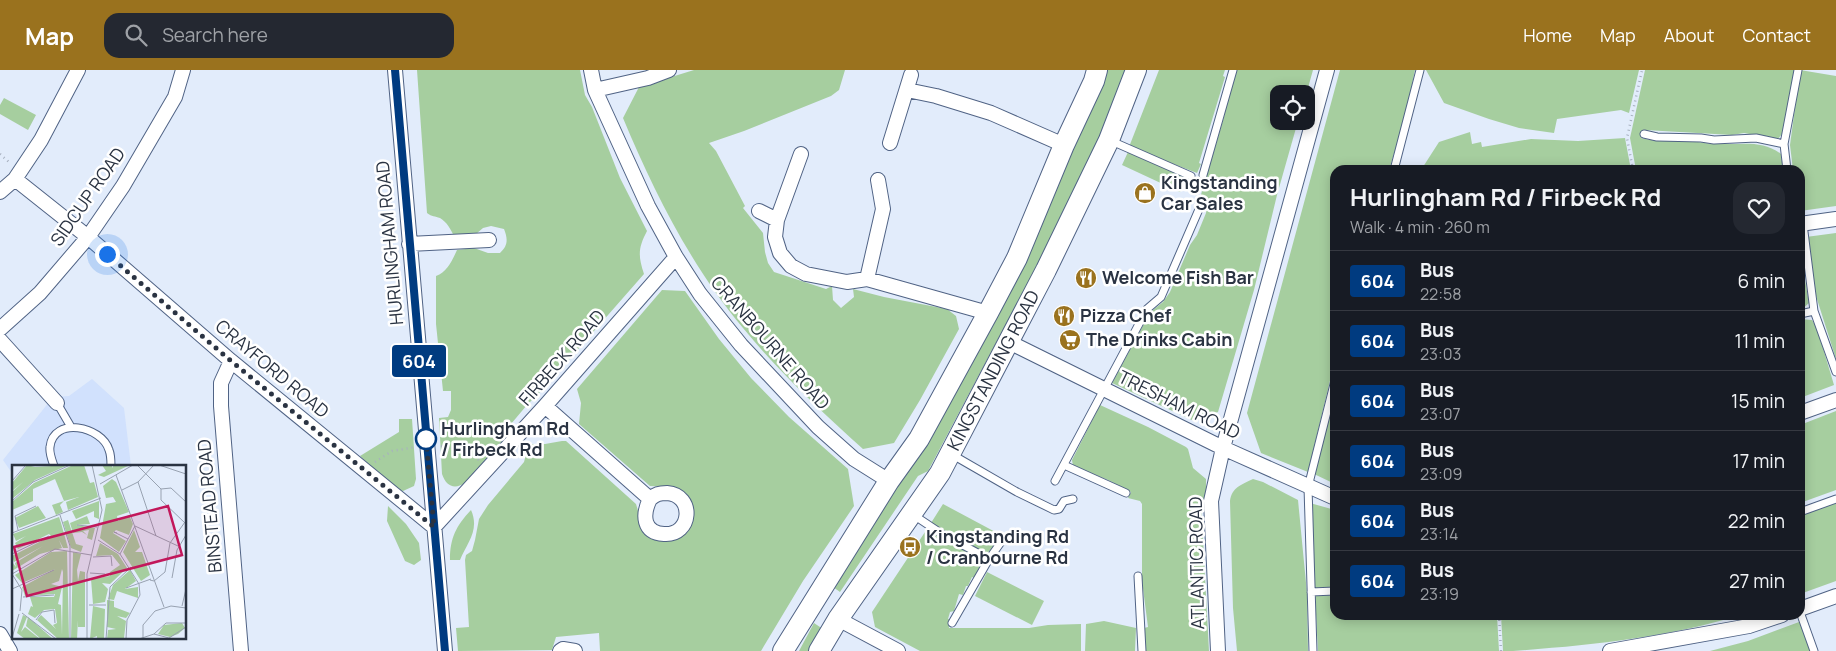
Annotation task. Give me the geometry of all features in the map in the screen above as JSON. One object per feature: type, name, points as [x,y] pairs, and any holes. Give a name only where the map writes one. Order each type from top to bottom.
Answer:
[{"type":"main road","name":"KINGSTANDING ROAD","points":[[783,651],[888,481],[919,439],[988,313],[1017,258],[1064,145],[1094,81],[1097,70]]},
{"type":"main road","name":"KINGSTANDING ROAD","points":[[819,651],[838,619],[940,474],[1009,342],[1109,140],[1136,70]]},
{"type":"main road","points":[[812,602],[838,619]]},
{"type":"street","points":[[0,192],[15,179],[41,140],[78,70]]},
{"type":"street","name":"SIDCUP ROAD","points":[[0,329],[40,293],[88,237],[122,186],[175,97],[183,70]]},
{"type":"street","name":"HURLINGHAM ROAD","points":[[395,70],[445,651]]},
{"type":"street","name":"CRANBOURNE ROAD","points":[[591,70],[596,90],[648,206],[676,257],[700,294],[741,345],[818,427],[854,459],[888,481]]},
{"type":"street","points":[[596,90],[648,78],[669,70]]},
{"type":"street","name":"ATLANTIC ROAD","points":[[1218,651],[1211,502],[1222,448],[1327,70]]},
{"type":"street","points":[[890,143],[911,74]]},
{"type":"street","points":[[907,90],[936,96],[991,113],[1064,145]]},
{"type":"street","points":[[801,154],[777,220],[775,237],[780,253],[791,266],[806,274],[847,282],[867,279],[988,313]]},
{"type":"street","name":"CRAYFORD ROAD","points":[[15,179],[88,237],[231,361],[434,527]]},
{"type":"street","points":[[867,279],[883,209],[878,180]]},
{"type":"street","points":[[759,211],[777,220]]},
{"type":"street","points":[[1805,224],[1836,220]]},
{"type":"street","points":[[409,244],[489,240]]},
{"type":"street","name":"FIRBECK ROAD","points":[[434,527],[545,406],[676,257]]},
{"type":"street","points":[[0,340],[56,403]]},
{"type":"street","name":"TRESHAM ROAD","points":[[1009,342],[1222,448],[1330,496]]},
{"type":"street","name":"BINSTEAD ROAD","points":[[231,361],[221,383],[221,406],[241,651]]},
{"type":"street","points":[[1805,411],[1836,400]]},
{"type":"street","points":[[545,406],[650,499]]},
{"type":"street","points":[[1805,608],[1836,596]]},
{"type":"street","points":[[838,619],[898,651]]},
{"type":"street","points":[[1610,651],[1749,626],[1767,620]]},
{"type":"street","points":[[0,634],[10,651]]},
{"type":"street","points":[[560,651],[563,649],[576,651]]},
{"type":"lane","points":[[1204,175],[1233,70]]},
{"type":"lane","points":[[1395,165],[1420,70]]},
{"type":"lane","points":[[1786,165],[1784,144],[1798,70]]},
{"type":"lane","points":[[1644,134],[1657,137],[1714,140],[1756,138],[1784,144]]},
{"type":"lane","points":[[1109,140],[1191,176]]},
{"type":"lane","points":[[1055,481],[1147,310],[1161,297],[1200,207]]},
{"type":"lane","points":[[1805,251],[1814,311],[1836,372]]},
{"type":"lane","points":[[1805,313],[1814,311]]},
{"type":"lane","points":[[1312,651],[1308,487],[1330,400]]},
{"type":"lane","points":[[56,403],[71,427]]},
{"type":"lane","points":[[54,465],[50,448],[56,433],[71,427],[85,428],[104,441],[109,450],[111,465]]},
{"type":"lane","points":[[950,454],[1017,492],[1054,510],[1059,509],[1064,501],[1072,499]]},
{"type":"lane","points":[[1064,465],[1126,493]]},
{"type":"lane","points":[[1805,510],[1836,498]]},
{"type":"lane","points":[[912,514],[942,534],[989,558]]},
{"type":"lane","points":[[952,623],[989,558],[1004,538]]},
{"type":"lane","points":[[1138,576],[1142,651]]},
{"type":"lane","points":[[1311,592],[1330,591]]},
{"type":"lane","points":[[1803,620],[1814,651]]},
{"type":"path","points":[[1632,165],[1627,138],[1642,70]]},
{"type":"path","points":[[1499,620],[1501,651]]},
{"type":"shaded area","points":[[92,379],[124,408],[131,465],[12,465],[12,473],[3,460],[53,397],[69,396]]},
{"type":"green space","points":[[417,70],[580,70],[585,95],[592,107],[620,178],[647,231],[640,252],[644,274],[527,405],[499,438],[502,441],[465,483],[457,486],[448,484],[442,474],[439,418],[448,417],[451,410],[451,391],[443,391],[436,324],[436,276],[446,269],[457,250],[474,248],[488,253],[500,253],[505,248],[507,239],[504,229],[491,226],[483,228],[476,234],[454,236],[449,226],[440,218],[427,213]]},
{"type":"green space","points":[[694,70],[845,70],[839,90],[831,96],[709,143],[716,151],[745,206],[743,208],[763,233],[768,263],[774,272],[826,289],[832,286],[833,300],[841,308],[854,297],[853,289],[947,309],[956,316],[959,329],[894,443],[863,449],[801,391],[771,360],[724,304],[675,228],[623,118],[639,87]]},
{"type":"green space","points":[[1104,70],[1125,70],[1110,113],[1065,213],[928,471],[918,476],[840,592],[833,587],[1037,230],[1078,139]]},
{"type":"green space","points":[[1159,70],[1225,70],[1223,76],[1225,77],[1197,173],[1129,147]]},
{"type":"green space","points":[[1233,70],[1313,70],[1309,85],[1270,85],[1270,130],[1295,130],[1277,195],[1254,290],[1218,412],[1194,421],[1112,383],[1146,320],[1170,292],[1190,245],[1197,235],[1206,213],[1208,202],[1200,198],[1224,117]]},
{"type":"green space","points":[[1340,70],[1415,70],[1406,114],[1391,165],[1330,165],[1330,381],[1308,472],[1261,453],[1247,413]]},
{"type":"green space","points":[[1426,70],[1639,70],[1629,113],[1621,110],[1557,119],[1554,133],[1519,128],[1444,103]]},
{"type":"green space","points":[[1645,70],[1795,70],[1782,134],[1778,139],[1744,133],[1732,135],[1645,130],[1641,138],[1766,146],[1781,154],[1782,165],[1635,165],[1630,138]]},
{"type":"green space","points":[[1800,70],[1836,76],[1836,206],[1805,210],[1805,165],[1792,165],[1790,145]]},
{"type":"green space","points":[[4,98],[36,115],[28,130],[0,114],[0,105]]},
{"type":"green space","points":[[1470,132],[1472,144],[1481,142],[1482,147],[1531,139],[1578,141],[1625,138],[1630,165],[1424,165],[1439,142]]},
{"type":"green space","points":[[1128,152],[1181,175],[1186,180],[1180,192],[1122,165]]},
{"type":"green space","points":[[1836,233],[1836,359],[1816,296],[1806,237]]},
{"type":"green space","points":[[1805,280],[1809,303],[1805,307]]},
{"type":"green space","points":[[662,290],[685,291],[719,339],[751,378],[789,417],[848,469],[854,506],[803,581],[761,651],[600,651],[599,633],[556,637],[552,650],[458,651],[456,628],[469,627],[466,555],[472,551],[479,519],[488,505],[524,462],[529,444],[566,441],[636,504],[642,524],[647,532],[689,526],[671,487],[650,486],[579,424],[581,403],[577,389]]},
{"type":"green space","points":[[1805,319],[1812,320],[1817,328],[1834,385],[1805,396]]},
{"type":"green space","points":[[1100,405],[1186,447],[1193,468],[1206,479],[1206,501],[1201,503],[1209,651],[1145,651],[1144,628],[1148,627],[1142,581],[1142,504],[1140,501],[1128,498],[1131,492],[1108,480],[1073,466],[1072,460]]},
{"type":"green space","points":[[1836,411],[1836,490],[1805,501],[1805,423]]},
{"type":"green space","points":[[1330,412],[1330,482],[1314,474]]},
{"type":"green space","points":[[399,419],[412,419],[416,479],[414,486],[403,491],[396,489],[360,456],[399,432]]},
{"type":"green space","points":[[1253,479],[1263,482],[1298,500],[1307,593],[1308,651],[1237,651],[1233,608],[1230,501],[1235,489]]},
{"type":"green space","points":[[1836,502],[1836,581],[1805,592],[1805,513]]},
{"type":"green space","points":[[1310,503],[1330,509],[1330,589],[1315,589]]},
{"type":"green space","points":[[943,504],[1001,535],[995,546],[986,554],[931,523]]},
{"type":"green space","points":[[388,506],[406,524],[419,543],[421,560],[414,565],[405,561],[387,521]]},
{"type":"green space","points":[[471,510],[474,524],[472,536],[460,560],[450,560],[451,545],[455,533],[461,521]]},
{"type":"green space","points":[[927,529],[983,560],[974,578],[972,577],[968,586],[966,586],[963,595],[959,594],[954,611],[950,612],[948,619],[950,619],[949,628],[1029,628],[1048,625],[1081,624],[1081,651],[920,651],[875,627],[872,612]]},
{"type":"green space","points":[[987,572],[1044,601],[1032,625],[975,596]]},
{"type":"green space","points":[[1330,595],[1330,620],[1497,620],[1499,651],[1318,651],[1315,596]]},
{"type":"green space","points":[[1501,620],[1723,620],[1656,635],[1628,639],[1572,646],[1503,651]]},
{"type":"green space","points":[[1104,621],[1136,628],[1135,651],[1085,651],[1086,624]]},
{"type":"green space","points":[[1799,622],[1812,651],[1710,651],[1748,641]]},
{"type":"green space","points":[[814,623],[823,629],[810,651],[799,651]]},
{"type":"bus line","name":"604","points":[[395,70],[445,651]]},
{"type":"place","name":"Kingstanding Car Sales","points":[[1145,193]]},
{"type":"place","name":"Welcome Fish Bar","points":[[1086,278]]},
{"type":"place","name":"Pizza Chef","points":[[1064,316]]},
{"type":"place","name":"The Drinks Cabin","points":[[1070,340]]},
{"type":"place","name":"Hurlingham Rd / Firbeck Rd","points":[[426,439]]},
{"type":"place","name":"Kingstanding Rd / Cranbourne Rd","points":[[910,547]]},
{"type":"route","points":[[107,254],[231,361],[434,527],[426,439]]}]
